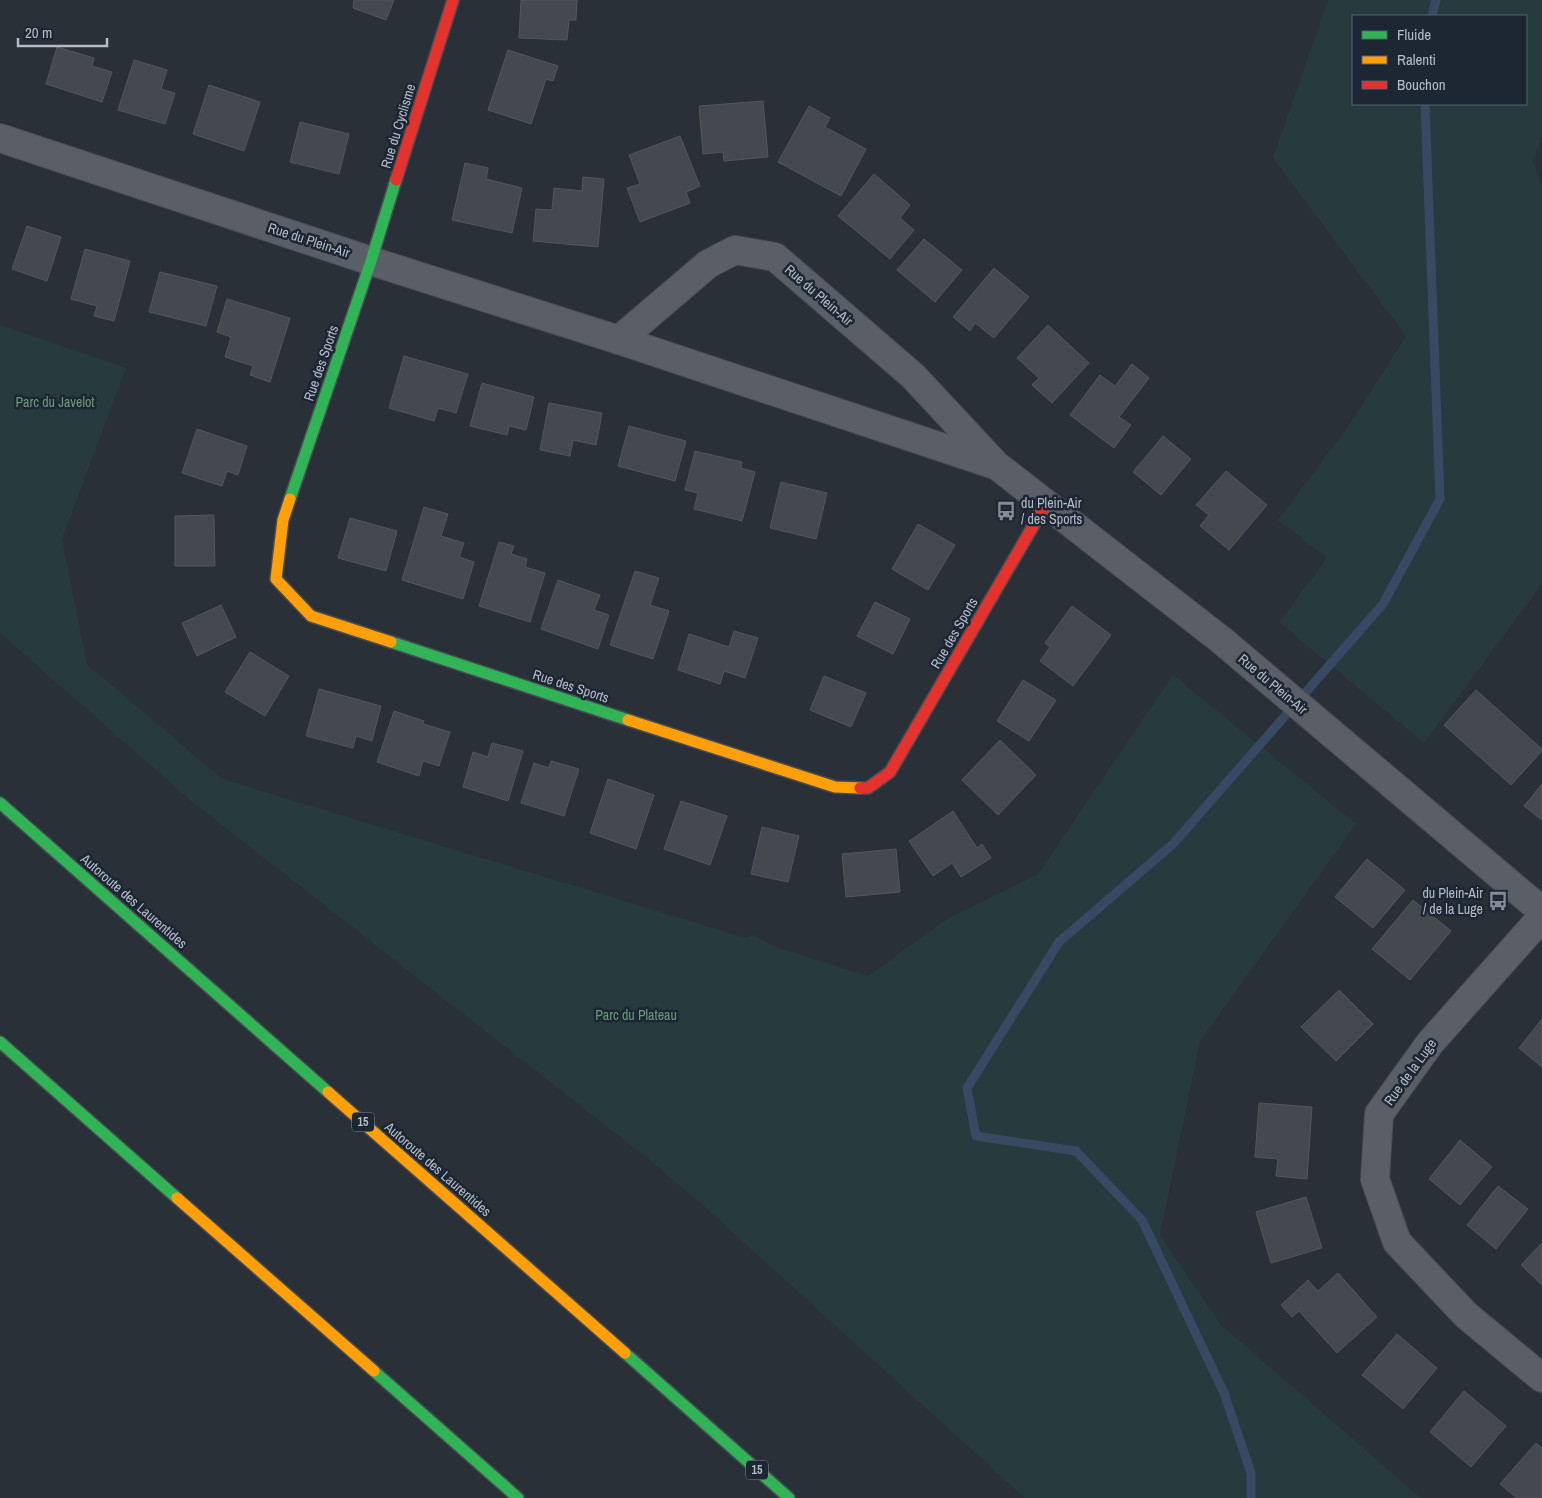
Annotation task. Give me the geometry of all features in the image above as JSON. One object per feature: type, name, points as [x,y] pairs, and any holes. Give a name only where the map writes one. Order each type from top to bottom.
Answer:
[{"type":"main road","name":"Rue du Cyclisme","points":[[371,261],[453,0]]},
{"type":"main road","name":"Rue des Sports","points":[[371,261],[283,520],[276,579],[311,616],[786,772],[835,787],[868,788],[890,772],[1046,504]]},
{"type":"main road","name":"Autoroute des Laurentides","points":[[0,803],[789,1498]]},
{"type":"main road","points":[[0,1042],[518,1498]]},
{"type":"street","name":"Rue du Plein-Air","points":[[0,138],[996,465]]},
{"type":"street","name":"Rue du Plein-Air","points":[[619,340],[708,264],[735,250],[776,257],[913,376],[996,465],[1239,655],[1542,911]]},
{"type":"street","name":"Rue de la Luge","points":[[1542,917],[1430,1043],[1379,1114],[1375,1179],[1397,1242],[1466,1314],[1542,1378]]},
{"type":"green space","points":[[1328,0],[1542,0],[1542,135],[1533,162],[1542,186],[1542,584],[1424,743],[1279,622],[1327,558],[1278,520],[1350,424],[1406,336],[1273,158]]},
{"type":"green space","points":[[0,325],[126,368],[62,539],[87,664],[222,779],[746,938],[753,935],[776,947],[868,976],[947,919],[1038,874],[1173,675],[1356,824],[1200,1041],[1160,1235],[1220,1324],[1421,1498],[1025,1498],[696,1199],[646,1157],[190,800],[0,633]]},
{"type":"building","points":[[354,0],[394,0],[386,20],[353,8]]},
{"type":"building","points":[[521,0],[577,0],[576,20],[569,20],[567,40],[519,38]]},
{"type":"building","points":[[57,47],[94,58],[92,66],[112,72],[102,102],[46,84]]},
{"type":"building","points":[[508,50],[558,66],[553,81],[546,79],[531,124],[488,110]]},
{"type":"building","points":[[134,60],[167,70],[161,89],[175,93],[165,124],[118,110]]},
{"type":"building","points":[[209,85],[260,102],[244,151],[193,134]]},
{"type":"building","points":[[763,101],[768,157],[724,161],[723,152],[703,154],[699,106]]},
{"type":"building","points":[[809,106],[830,118],[825,127],[866,149],[841,196],[778,162]]},
{"type":"building","points":[[300,122],[349,134],[339,174],[290,162]]},
{"type":"building","points":[[680,136],[700,186],[686,192],[690,203],[640,222],[627,188],[640,184],[629,155]]},
{"type":"building","points":[[465,163],[488,168],[486,179],[522,188],[512,233],[452,220]]},
{"type":"building","points":[[874,174],[910,205],[900,218],[914,230],[890,259],[838,216]]},
{"type":"building","points":[[583,177],[604,179],[598,247],[533,241],[536,209],[552,210],[554,188],[582,191]]},
{"type":"building","points":[[27,226],[61,237],[47,281],[12,269]]},
{"type":"building","points":[[924,239],[962,270],[935,302],[897,270]]},
{"type":"building","points":[[85,249],[130,261],[114,321],[94,316],[97,306],[71,299]]},
{"type":"building","points":[[994,268],[1029,297],[994,338],[975,323],[970,331],[953,317]]},
{"type":"building","points":[[160,272],[217,286],[206,326],[149,312]]},
{"type":"building","points":[[227,299],[290,318],[270,382],[250,375],[253,366],[225,357],[231,337],[217,332]]},
{"type":"building","points":[[1048,325],[1089,363],[1052,403],[1032,385],[1039,378],[1017,358]]},
{"type":"building","points":[[404,356],[468,374],[456,413],[438,408],[434,421],[389,408]]},
{"type":"building","points":[[1132,364],[1149,378],[1119,417],[1131,425],[1114,448],[1070,415],[1100,375],[1115,386]]},
{"type":"building","points":[[482,383],[534,397],[526,430],[509,426],[507,435],[470,426]]},
{"type":"building","points":[[549,403],[602,413],[596,445],[573,440],[570,456],[540,450]]},
{"type":"building","points":[[629,426],[686,441],[675,481],[618,466]]},
{"type":"building","points":[[197,429],[247,446],[238,475],[227,471],[222,486],[182,473]]},
{"type":"building","points":[[1163,436],[1191,459],[1161,495],[1133,472]]},
{"type":"building","points":[[695,451],[742,462],[741,468],[755,472],[742,521],[694,509],[698,493],[685,490]]},
{"type":"building","points":[[1226,471],[1267,505],[1229,550],[1200,526],[1209,515],[1196,505]]},
{"type":"building","points":[[781,482],[827,493],[816,539],[770,528]]},
{"type":"building","points":[[424,507],[448,514],[441,536],[464,543],[459,557],[474,562],[463,599],[402,580]]},
{"type":"building","points":[[214,515],[215,566],[175,566],[175,516]]},
{"type":"building","points":[[350,518],[397,531],[386,571],[338,558]]},
{"type":"building","points":[[918,524],[955,545],[928,590],[892,569]]},
{"type":"building","points":[[499,542],[514,546],[511,554],[527,559],[525,567],[545,573],[530,622],[479,606]]},
{"type":"building","points":[[635,571],[659,578],[650,605],[669,611],[653,659],[610,645]]},
{"type":"building","points":[[558,580],[600,595],[594,610],[609,615],[598,649],[541,629]]},
{"type":"building","points":[[875,602],[910,619],[893,654],[857,636]]},
{"type":"building","points":[[221,605],[236,637],[197,656],[182,623]]},
{"type":"building","points":[[1072,606],[1111,635],[1073,686],[1040,661],[1050,647],[1045,643]]},
{"type":"building","points":[[734,631],[758,638],[745,678],[724,671],[720,684],[678,670],[689,634],[729,647]]},
{"type":"building","points":[[250,652],[289,676],[265,716],[225,692]]},
{"type":"building","points":[[824,676],[866,693],[851,727],[810,710]]},
{"type":"building","points":[[1023,680],[1056,700],[1029,741],[997,721]]},
{"type":"building","points":[[319,689],[381,706],[372,741],[356,736],[353,748],[306,736]]},
{"type":"building","points":[[1476,690],[1542,749],[1511,785],[1444,725]]},
{"type":"building","points":[[394,711],[424,721],[423,724],[450,732],[439,766],[423,761],[419,776],[377,762]]},
{"type":"building","points":[[1000,740],[1036,775],[998,815],[962,780]]},
{"type":"building","points":[[492,743],[523,751],[508,801],[463,787],[473,752],[488,757]]},
{"type":"building","points":[[551,761],[579,769],[564,816],[521,803],[534,763],[549,768]]},
{"type":"building","points":[[608,779],[654,795],[636,849],[590,833]]},
{"type":"building","points":[[1542,784],[1542,820],[1524,806]]},
{"type":"building","points":[[681,801],[727,816],[710,865],[664,849]]},
{"type":"building","points":[[953,811],[977,848],[982,844],[991,858],[961,877],[952,863],[933,876],[909,841]]},
{"type":"building","points":[[762,827],[799,836],[788,882],[751,874]]},
{"type":"building","points":[[896,849],[900,892],[846,897],[842,854]]},
{"type":"building","points":[[1367,859],[1405,890],[1373,928],[1335,897]]},
{"type":"building","points":[[1413,900],[1451,931],[1410,980],[1372,949]]},
{"type":"building","points":[[1339,990],[1373,1024],[1336,1061],[1301,1027]]},
{"type":"building","points":[[1542,1019],[1542,1067],[1519,1048]]},
{"type":"building","points":[[1259,1103],[1312,1107],[1307,1179],[1276,1176],[1278,1159],[1255,1157]]},
{"type":"building","points":[[1460,1140],[1492,1167],[1460,1205],[1429,1179]]},
{"type":"building","points":[[1498,1186],[1528,1209],[1496,1249],[1467,1225]]},
{"type":"building","points":[[1306,1197],[1322,1248],[1271,1263],[1256,1212]]},
{"type":"building","points":[[1542,1243],[1542,1285],[1521,1265]]},
{"type":"building","points":[[1338,1273],[1377,1317],[1337,1353],[1299,1311],[1292,1317],[1281,1305],[1308,1280],[1318,1291]]},
{"type":"building","points":[[1397,1334],[1437,1368],[1403,1409],[1362,1375]]},
{"type":"building","points":[[1464,1391],[1506,1426],[1471,1467],[1430,1432]]},
{"type":"building","points":[[1536,1443],[1542,1448],[1542,1498],[1517,1498],[1500,1484]]},
{"type":"waterway","points":[[1432,15],[1436,0]]},
{"type":"waterway","points":[[1251,1498],[1251,1473],[1224,1393],[1142,1220],[1076,1151],[976,1136],[967,1088],[1059,942],[1173,844],[1383,604],[1440,499],[1425,105]]},
{"type":"traffic: fast","points":[[290,499],[371,261],[396,180]]},
{"type":"traffic: fast","points":[[391,642],[628,720]]},
{"type":"traffic: fast","points":[[0,803],[328,1092]]},
{"type":"traffic: fast","points":[[0,1042],[177,1198]]},
{"type":"traffic: fast","points":[[625,1353],[789,1498]]},
{"type":"traffic: fast","points":[[374,1371],[518,1498]]},
{"type":"traffic: slow","points":[[290,499],[283,520],[276,579],[311,616],[391,642]]},
{"type":"traffic: slow","points":[[628,720],[835,787],[860,788]]},
{"type":"traffic: slow","points":[[328,1092],[625,1353]]},
{"type":"traffic: slow","points":[[177,1198],[374,1371]]},
{"type":"traffic: jam","points":[[396,180],[453,0]]},
{"type":"traffic: jam","points":[[860,788],[868,788],[890,772],[1046,504]]},
{"type":"place","name":"du Plein-Air / des Sports","points":[[1006,511]]},
{"type":"place","name":"du Plein-Air / de la Luge","points":[[1498,901]]},
{"type":"park label","name":"Parc du Javelot","points":[[55,402]]},
{"type":"park label","name":"Parc du Plateau","points":[[636,1015]]}]
